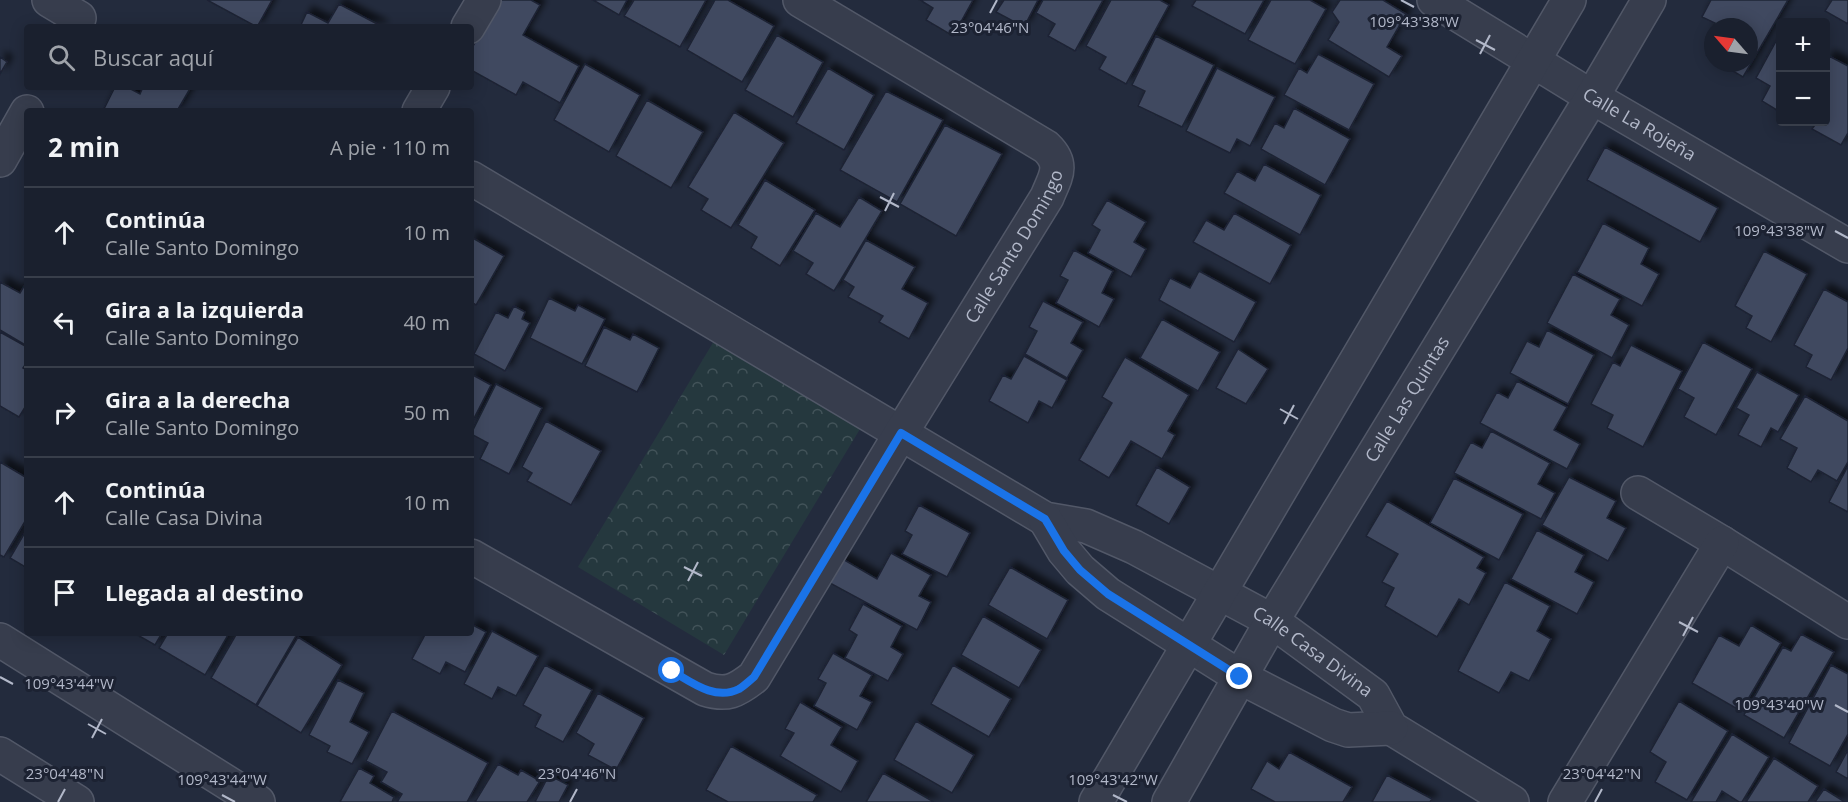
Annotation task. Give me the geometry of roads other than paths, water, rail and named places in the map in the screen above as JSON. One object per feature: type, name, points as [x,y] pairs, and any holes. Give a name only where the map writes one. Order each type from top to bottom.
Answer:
[{"type":"street","points":[[49,0],[81,15]]},
{"type":"street","points":[[470,24],[484,0]]},
{"type":"street","name":"Calle Santo Domingo","points":[[474,558],[705,689],[727,692],[739,689],[754,677],[1047,197],[1058,170],[1057,162],[1046,147],[800,0]]},
{"type":"street","name":"Calle La Rojeña","points":[[1434,0],[1592,97],[1848,246]]},
{"type":"street","points":[[1096,802],[1569,0]]},
{"type":"street","name":"Calle Las Quintas","points":[[1170,802],[1272,621],[1650,0]]},
{"type":"street","points":[[29,108],[39,90]]},
{"type":"street","points":[[421,108],[431,90]]},
{"type":"street","points":[[0,160],[24,116]]},
{"type":"street","points":[[474,180],[1045,519],[1086,526],[1134,547],[1219,592]]},
{"type":"street","points":[[1638,493],[1848,622]]},
{"type":"street","points":[[1045,519],[1064,551],[1080,570],[1108,594],[1189,644]]},
{"type":"street","points":[[1565,802],[1722,543]]},
{"type":"street","name":"Calle Casa Divina","points":[[1219,592],[1272,621],[1373,695],[1392,728],[1512,802]]},
{"type":"street","points":[[0,640],[258,802]]},
{"type":"street","name":"Calle Casa Divina","points":[[1189,644],[1240,677],[1333,725],[1348,730],[1392,728]]},
{"type":"street","points":[[0,754],[77,802]]}]
